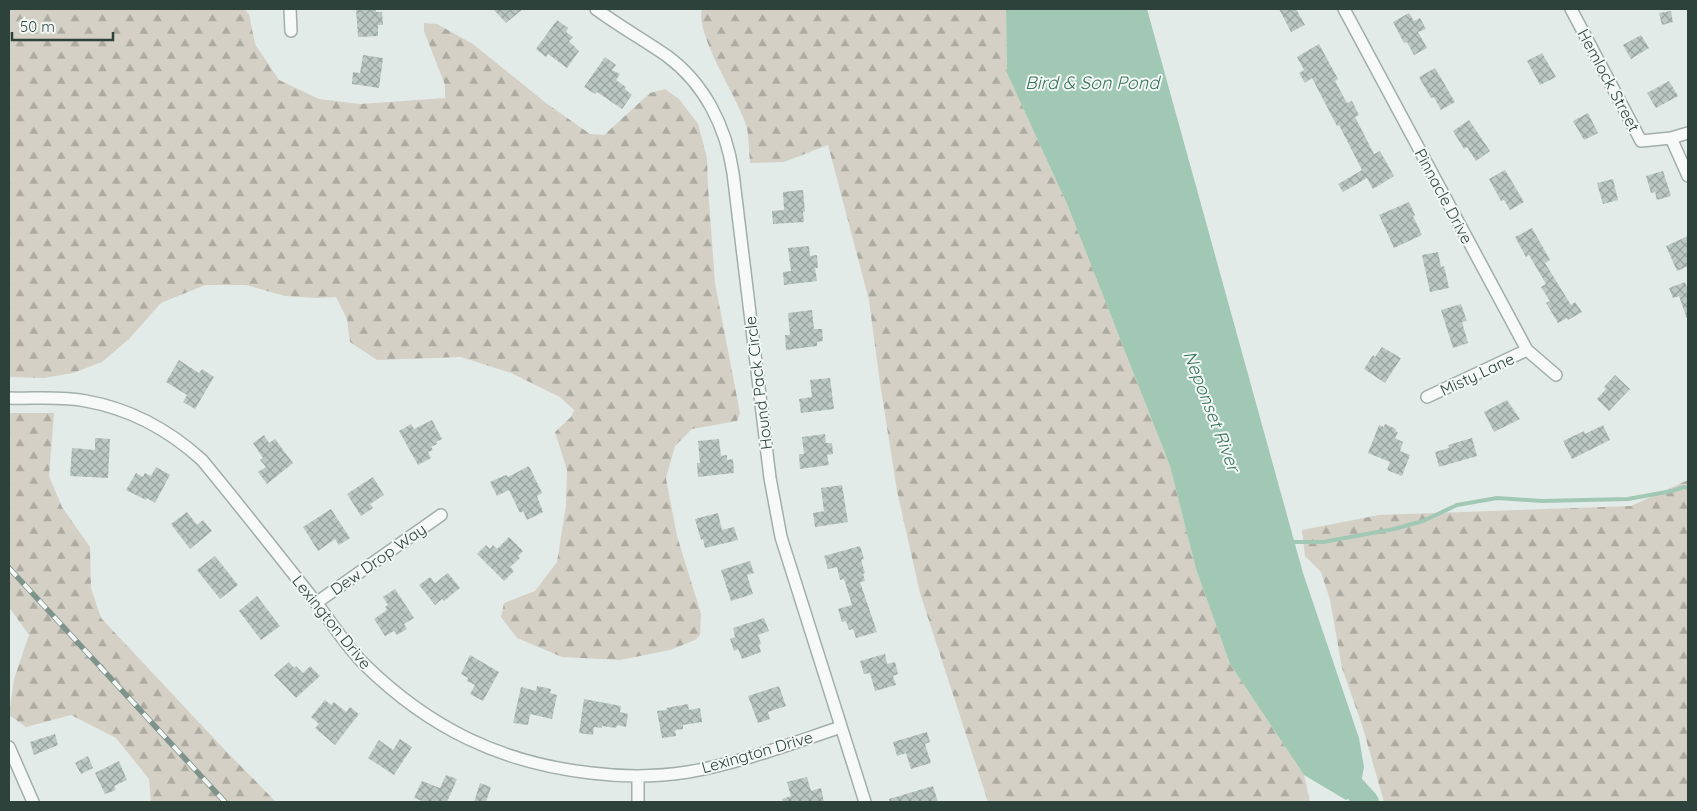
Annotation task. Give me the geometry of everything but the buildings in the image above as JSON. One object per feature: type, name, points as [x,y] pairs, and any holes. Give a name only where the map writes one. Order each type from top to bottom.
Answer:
[{"type":"street","points":[[290,9],[292,31]]},
{"type":"street","name":"Hound Pack Circle","points":[[596,9],[681,68],[704,94],[726,140],[733,173],[775,510],[865,802]]},
{"type":"street","name":"Pinnacle Drive","points":[[1344,9],[1527,350],[1556,375]]},
{"type":"street","name":"Hemlock Street","points":[[1571,9],[1641,141],[1671,138]]},
{"type":"street","points":[[1688,134],[1671,138],[1688,176]]},
{"type":"street","name":"Misty Lane","points":[[1427,397],[1527,350]]},
{"type":"street","name":"Lexington Drive","points":[[9,398],[86,401],[112,407],[137,416],[159,427],[182,442],[202,460],[316,602],[363,664],[421,712],[456,733],[496,752],[537,765],[607,775],[638,776],[687,772],[739,761],[841,727]]},
{"type":"street","name":"Dew Drop Way","points":[[316,602],[441,514]]},
{"type":"street","points":[[9,747],[34,802]]},
{"type":"street","points":[[638,776],[638,802]]},
{"type":"green space","points":[[9,9],[244,9],[249,14],[255,44],[279,80],[319,99],[360,104],[445,98],[445,85],[424,31],[424,23],[437,24],[473,44],[546,103],[590,134],[604,135],[650,93],[665,89],[679,99],[698,124],[707,158],[715,283],[740,413],[737,421],[692,429],[675,446],[666,478],[677,536],[701,614],[700,635],[695,640],[670,650],[620,660],[562,657],[517,638],[501,617],[504,603],[535,591],[557,562],[566,505],[567,470],[555,432],[571,417],[574,410],[560,397],[511,373],[461,357],[377,360],[350,342],[347,319],[336,297],[285,296],[246,285],[205,285],[161,303],[129,339],[102,362],[73,373],[44,378],[9,377]]},
{"type":"green space","points":[[702,9],[1006,9],[1007,73],[1067,204],[1170,466],[1196,569],[1230,664],[1304,775],[1310,802],[988,802],[920,593],[897,491],[869,300],[828,145],[784,162],[750,163],[747,128],[705,35]]},
{"type":"green space","points":[[9,413],[54,413],[49,476],[62,507],[90,547],[91,588],[101,618],[276,802],[151,802],[149,779],[116,738],[71,715],[26,727],[9,715],[14,679],[29,635],[9,607]]},
{"type":"green space","points":[[1688,480],[1688,802],[1384,802],[1362,725],[1342,668],[1330,600],[1321,572],[1305,556],[1302,530],[1379,515],[1631,506]]},
{"type":"water","name":"Bird & Son Pond","points":[[1006,9],[1147,9],[1303,573],[1359,738],[1364,767],[1359,793],[1346,800],[1304,775],[1230,664],[1196,569],[1170,466],[1067,204],[1007,73]]},
{"type":"waterway","points":[[1292,542],[1323,542],[1394,529],[1423,521],[1457,505],[1497,498],[1542,501],[1628,499],[1684,487],[1688,488]]},
{"type":"waterway","name":"Neponset River","points":[[1340,769],[1346,779],[1367,802]]},
{"type":"railway","points":[[9,568],[225,802]]}]
